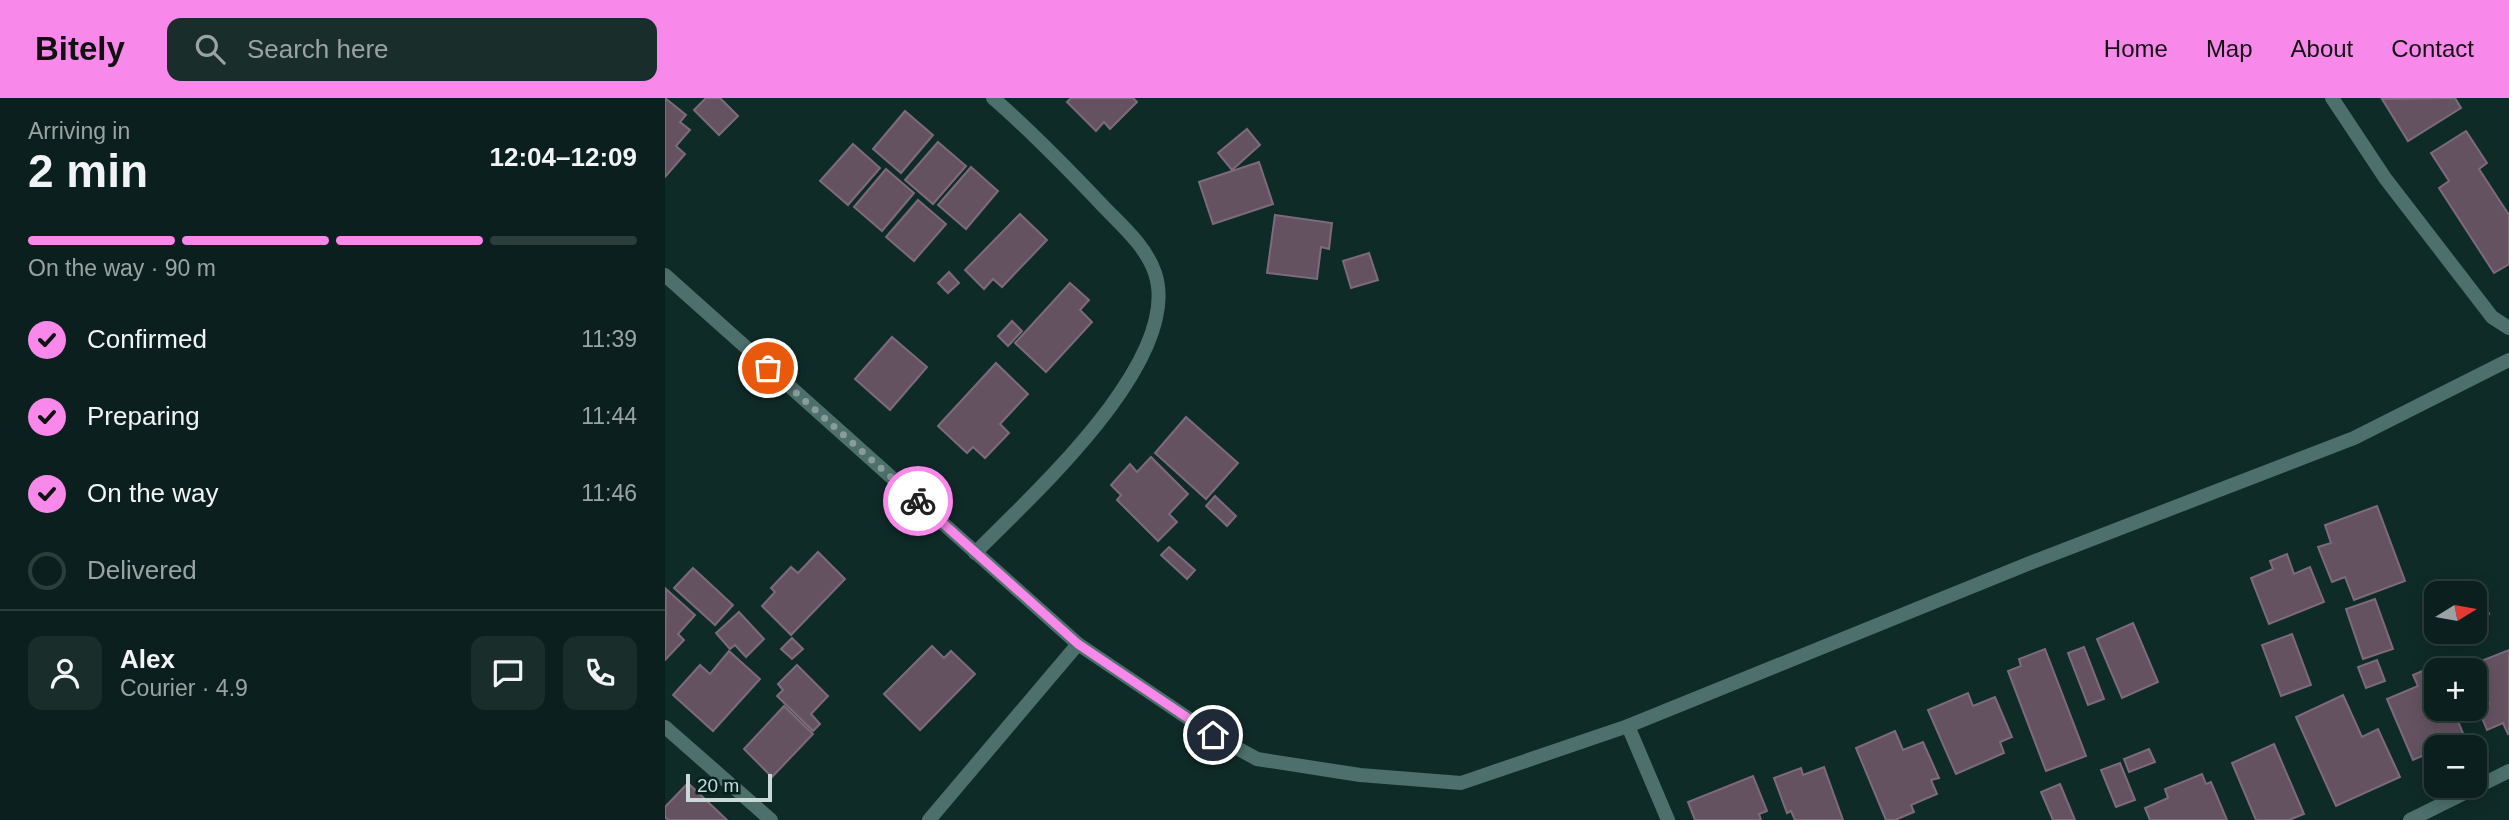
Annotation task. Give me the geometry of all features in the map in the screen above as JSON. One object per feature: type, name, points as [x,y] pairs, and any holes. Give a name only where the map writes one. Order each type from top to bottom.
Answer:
[{"type":"street","points":[[975,553],[1083,443],[1144,357],[1159,304],[1155,272],[1137,242],[1038,138],[992,98]]},
{"type":"street","points":[[2332,98],[2385,178],[2492,317],[2509,328]]},
{"type":"street","points":[[665,275],[1078,644],[1213,735],[1257,759],[1360,775],[1461,783],[1628,726],[2029,563],[2354,438],[2509,360]]},
{"type":"street","points":[[929,820],[1078,644]]},
{"type":"street","points":[[1628,726],[1668,820]]},
{"type":"street","points":[[665,727],[771,820]]},
{"type":"street","points":[[2410,820],[2509,771]]},
{"type":"building","points":[[665,98],[686,115],[680,122],[690,130],[676,146],[685,154],[665,177]]},
{"type":"building","points":[[706,98],[720,98],[738,116],[719,135],[694,110]]},
{"type":"building","points":[[1071,98],[1133,98],[1137,102],[1110,129],[1104,122],[1096,131],[1067,102]]},
{"type":"building","points":[[2455,98],[2461,108],[2408,141],[2382,99]]},
{"type":"building","points":[[905,111],[933,135],[901,173],[873,149]]},
{"type":"building","points":[[1247,129],[1260,145],[1232,170],[1218,153]]},
{"type":"building","points":[[2466,131],[2487,163],[2479,169],[2509,215],[2509,264],[2494,273],[2439,188],[2449,181],[2431,153]]},
{"type":"building","points":[[938,142],[966,166],[933,204],[905,180]]},
{"type":"building","points":[[853,144],[880,168],[848,205],[820,181]]},
{"type":"building","points":[[1259,162],[1273,204],[1213,224],[1199,182]]},
{"type":"building","points":[[971,167],[998,191],[966,229],[938,205]]},
{"type":"building","points":[[886,169],[914,193],[882,231],[854,207]]},
{"type":"building","points":[[918,200],[946,224],[914,261],[886,237]]},
{"type":"building","points":[[1020,214],[1047,240],[1002,287],[993,279],[984,289],[965,270]]},
{"type":"building","points":[[1275,215],[1332,223],[1329,249],[1321,247],[1317,279],[1267,273]]},
{"type":"building","points":[[1369,253],[1378,280],[1351,288],[1343,261]]},
{"type":"building","points":[[949,272],[959,283],[948,293],[938,283]]},
{"type":"building","points":[[1070,283],[1089,300],[1080,310],[1092,322],[1046,372],[1015,343]]},
{"type":"building","points":[[1012,321],[1022,331],[1008,346],[998,336]]},
{"type":"building","points":[[892,337],[927,367],[890,410],[855,379]]},
{"type":"building","points":[[996,363],[1028,394],[1000,424],[1009,433],[985,458],[973,447],[967,453],[938,426]]},
{"type":"building","points":[[1186,417],[1238,463],[1206,499],[1155,453]]},
{"type":"building","points":[[1151,457],[1188,494],[1169,514],[1177,522],[1158,541],[1117,500],[1121,495],[1111,485],[1130,464],[1137,472]]},
{"type":"building","points":[[1215,496],[1236,516],[1227,526],[1206,506]]},
{"type":"building","points":[[2377,506],[2405,581],[2354,600],[2345,577],[2332,582],[2318,547],[2331,543],[2325,525]]},
{"type":"building","points":[[1169,547],[1195,570],[1187,579],[1161,555]]},
{"type":"building","points":[[818,552],[845,579],[791,635],[762,606],[775,592],[771,588],[791,567],[798,573]]},
{"type":"building","points":[[2287,554],[2294,574],[2310,567],[2324,602],[2269,624],[2251,578],[2273,569],[2270,561]]},
{"type":"building","points":[[693,568],[733,605],[715,625],[674,588]]},
{"type":"building","points":[[666,589],[695,615],[678,634],[684,640],[665,660]]},
{"type":"building","points":[[2375,599],[2393,649],[2363,659],[2346,609]]},
{"type":"building","points":[[739,612],[764,639],[746,657],[735,645],[730,649],[716,633]]},
{"type":"building","points":[[2133,623],[2158,682],[2122,698],[2097,639]]},
{"type":"building","points":[[2292,634],[2311,685],[2281,696],[2262,645]]},
{"type":"building","points":[[792,638],[803,649],[792,659],[781,649]]},
{"type":"building","points":[[932,646],[944,658],[951,651],[975,674],[920,730],[884,694]]},
{"type":"building","points":[[2084,647],[2104,699],[2088,705],[2068,653]]},
{"type":"building","points":[[2045,649],[2086,756],[2046,771],[2008,671],[2021,666],[2019,659]]},
{"type":"building","points":[[2509,650],[2508,734],[2503,723],[2487,730],[2483,721],[2487,721],[2489,704],[2487,659]]},
{"type":"building","points":[[729,651],[760,679],[713,731],[673,695],[700,665],[710,674]]},
{"type":"building","points":[[2377,660],[2385,681],[2366,688],[2358,667]]},
{"type":"building","points":[[797,665],[828,696],[811,714],[820,724],[813,731],[777,696],[783,690],[778,684]]},
{"type":"building","points":[[2424,670],[2424,721],[2458,721],[2464,735],[2424,735],[2424,755],[2413,760],[2387,699],[2418,686],[2413,675]]},
{"type":"building","points":[[1968,693],[1973,706],[1995,697],[2012,737],[2000,742],[2004,753],[1956,774],[1928,710]]},
{"type":"building","points":[[2343,695],[2362,737],[2378,729],[2400,777],[2336,806],[2296,717]]},
{"type":"building","points":[[784,706],[813,734],[772,777],[744,749]]},
{"type":"building","points":[[1895,731],[1903,750],[1923,742],[1939,778],[1931,780],[1937,794],[1911,805],[1914,812],[1895,820],[1886,820],[1856,748]]},
{"type":"building","points":[[2274,744],[2304,814],[2289,820],[2256,820],[2232,763]]},
{"type":"building","points":[[2149,749],[2155,762],[2129,772],[2124,759]]},
{"type":"building","points":[[2120,763],[2135,800],[2116,807],[2101,770]]},
{"type":"building","points":[[1824,767],[1843,820],[1795,820],[1791,811],[1787,813],[1774,778],[1801,768],[1803,775]]},
{"type":"building","points":[[2202,774],[2206,784],[2211,782],[2227,820],[2150,820],[2145,808],[2168,798],[2165,789]]},
{"type":"building","points":[[1753,776],[1767,811],[1759,814],[1761,820],[1695,820],[1688,802]]},
{"type":"building","points":[[688,783],[727,820],[668,820],[665,817],[665,807]]},
{"type":"building","points":[[2060,784],[2075,820],[2053,820],[2041,792]]},
{"type":"way so far","points":[[768,368],[918,501]]},
{"type":"route","points":[[918,501],[1078,644],[1213,735]]}]
